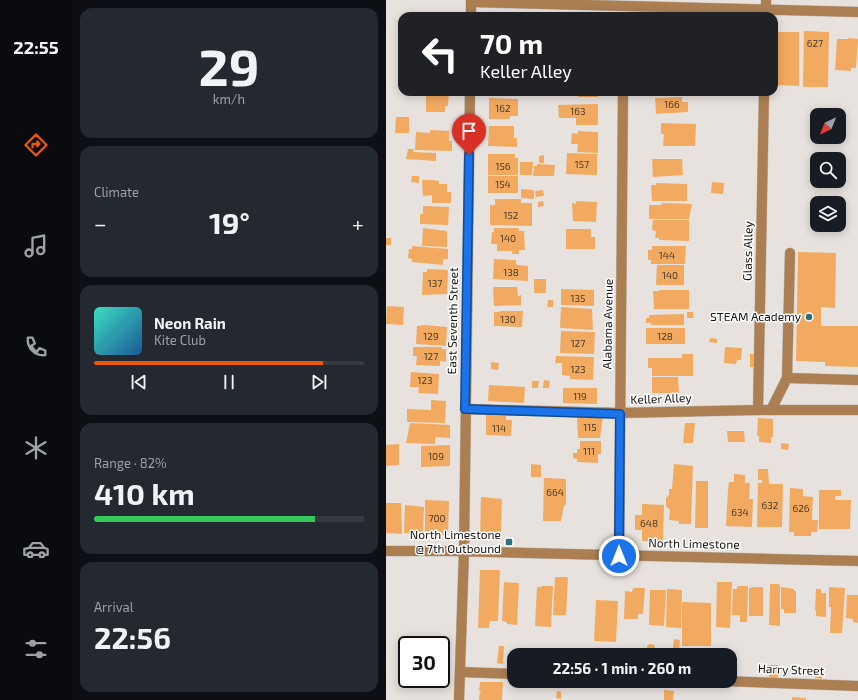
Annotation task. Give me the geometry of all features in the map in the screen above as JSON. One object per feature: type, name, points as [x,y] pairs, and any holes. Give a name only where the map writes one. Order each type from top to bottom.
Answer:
[{"type":"street","points":[[471,12],[471,1],[858,12]]},
{"type":"street","points":[[624,6],[624,12]]},
{"type":"street","name":"East Seventh Street","points":[[459,700],[464,551],[470,96]]},
{"type":"street","name":"Alabama Avenue","points":[[619,556],[623,96]]},
{"type":"street","name":"Glass Alley","points":[[758,410],[764,96]]},
{"type":"street","points":[[771,410],[786,378],[790,253]]},
{"type":"street","points":[[786,378],[858,380]]},
{"type":"street","name":"Keller Alley","points":[[465,409],[620,414],[758,410],[858,410]]},
{"type":"street","name":"North Limestone","points":[[386,551],[464,551],[858,561]]},
{"type":"street","points":[[460,672],[507,674]]},
{"type":"street","name":"Harry Street","points":[[737,681],[858,686]]},
{"type":"building","points":[[804,31],[829,32],[828,87],[803,87]]},
{"type":"building","points":[[778,32],[799,32],[799,86],[778,85]]},
{"type":"building","points":[[837,39],[858,39],[856,68],[851,68],[851,71],[835,70]]},
{"type":"building","points":[[426,96],[449,96],[448,106],[445,106],[445,112],[426,112]]},
{"type":"building","points":[[578,96],[598,96],[598,97]]},
{"type":"building","points":[[682,97],[682,102],[688,102],[688,112],[656,114],[655,98]]},
{"type":"building","points":[[489,98],[518,99],[518,116],[510,116],[510,119],[489,119]]},
{"type":"building","points":[[598,104],[598,125],[576,125],[576,118],[559,118],[558,105]]},
{"type":"building","points":[[396,117],[409,117],[409,133],[395,133]]},
{"type":"building","points":[[661,123],[696,124],[695,146],[663,146],[664,134],[661,134]]},
{"type":"building","points":[[489,126],[514,126],[514,138],[517,138],[517,147],[488,146]]},
{"type":"building","points":[[430,130],[449,131],[449,141],[452,141],[452,151],[415,150],[416,132],[430,133]]},
{"type":"building","points":[[578,131],[598,132],[598,153],[577,152],[578,144],[571,144],[572,133],[577,134]]},
{"type":"building","points":[[408,149],[414,149],[413,152],[436,153],[436,161],[406,159]]},
{"type":"building","points":[[567,153],[597,154],[597,175],[566,174]]},
{"type":"building","points":[[488,154],[515,154],[515,158],[518,158],[518,175],[488,175]]},
{"type":"building","points":[[544,155],[544,163],[539,163],[539,156]]},
{"type":"building","points":[[652,159],[682,159],[683,175],[653,177]]},
{"type":"building","points":[[520,162],[533,162],[532,175],[520,175]]},
{"type":"building","points":[[537,164],[555,165],[554,176],[533,176],[534,166],[537,166]]},
{"type":"building","points":[[412,176],[419,176],[419,183],[411,182]]},
{"type":"building","points":[[488,176],[518,176],[518,193],[488,193]]},
{"type":"building","points":[[422,180],[433,180],[439,181],[439,184],[447,184],[447,192],[451,192],[451,203],[432,203],[432,195],[423,196]]},
{"type":"building","points":[[712,182],[724,183],[723,194],[711,193]]},
{"type":"building","points":[[656,183],[687,184],[687,201],[652,201],[651,185],[656,185]]},
{"type":"building","points":[[521,189],[534,190],[534,199],[521,198]]},
{"type":"building","points":[[543,190],[544,196],[536,197],[535,191]]},
{"type":"building","points":[[495,199],[521,199],[521,203],[532,203],[532,226],[490,225],[490,205],[495,205]]},
{"type":"building","points":[[543,201],[544,206],[538,207],[538,202]]},
{"type":"building","points":[[576,201],[597,202],[596,222],[573,221],[572,203],[576,204]]},
{"type":"building","points":[[663,203],[692,204],[689,219],[649,219],[649,205],[661,205]]},
{"type":"building","points":[[423,206],[449,207],[448,225],[420,224],[420,214],[423,214]]},
{"type":"building","points":[[653,220],[689,220],[689,241],[659,240],[659,238],[655,238],[656,231],[652,230]]},
{"type":"building","points":[[423,228],[447,231],[447,247],[422,246]]},
{"type":"building","points":[[494,228],[519,228],[519,231],[524,231],[525,250],[519,250],[519,254],[512,254],[512,251],[497,251],[497,244],[491,244],[492,232],[494,232]]},
{"type":"building","points":[[566,229],[591,229],[591,237],[595,237],[595,249],[566,249]]},
{"type":"building","points":[[386,238],[391,238],[391,245],[386,245]]},
{"type":"building","points":[[412,246],[448,249],[448,259],[443,259],[443,265],[412,262],[412,259],[408,258],[409,249],[412,249]]},
{"type":"building","points":[[652,246],[686,246],[685,264],[651,264],[651,260],[648,260],[648,250],[652,250]]},
{"type":"building","name":"STEAM Academy","points":[[798,252],[836,253],[835,308],[821,307],[821,326],[858,326],[858,367],[825,366],[825,362],[796,361]]},
{"type":"building","points":[[494,259],[516,260],[516,264],[518,265],[528,266],[528,281],[493,279]]},
{"type":"building","points":[[657,265],[684,265],[684,285],[656,285]]},
{"type":"building","points":[[427,269],[448,270],[447,294],[422,295],[423,272],[427,272]]},
{"type":"building","points":[[534,279],[546,279],[546,293],[534,293]]},
{"type":"building","points":[[493,287],[517,287],[518,296],[521,295],[521,305],[494,306]]},
{"type":"building","points":[[561,289],[594,290],[594,306],[561,305]]},
{"type":"building","points":[[689,290],[689,309],[654,309],[653,291]]},
{"type":"building","points":[[548,300],[553,300],[553,307],[547,307]]},
{"type":"building","points":[[387,306],[404,307],[403,325],[386,324]]},
{"type":"building","points":[[561,307],[592,309],[593,330],[560,328]]},
{"type":"building","points":[[523,311],[522,327],[494,326],[494,312]]},
{"type":"building","points":[[687,312],[693,312],[694,318],[687,318]]},
{"type":"building","points":[[684,314],[684,325],[651,325],[651,323],[646,323],[646,318],[649,318],[649,315]]},
{"type":"building","points":[[425,325],[447,327],[446,346],[416,344],[417,326]]},
{"type":"building","points":[[646,328],[685,328],[685,344],[646,344]]},
{"type":"building","points":[[561,331],[595,332],[594,354],[560,353]]},
{"type":"building","points":[[710,338],[717,339],[717,343],[709,342]]},
{"type":"building","points":[[413,347],[442,347],[442,349],[446,349],[446,362],[440,361],[440,366],[416,365],[417,356],[413,356]]},
{"type":"building","points":[[725,347],[742,348],[741,360],[737,360],[736,364],[724,363]]},
{"type":"building","points":[[682,354],[693,354],[693,376],[652,376],[652,368],[648,368],[648,358],[682,358]]},
{"type":"building","points":[[750,354],[755,354],[755,367],[750,367]]},
{"type":"building","points":[[556,356],[594,357],[593,380],[570,379],[570,376],[562,375],[562,363],[555,363]]},
{"type":"building","points":[[491,362],[499,363],[498,370],[491,369]]},
{"type":"building","points":[[411,372],[439,374],[438,394],[418,393],[419,387],[410,387]]},
{"type":"building","points":[[652,377],[678,377],[679,393],[652,393]]},
{"type":"building","points":[[544,380],[550,381],[549,388],[543,388]]},
{"type":"building","points":[[532,381],[539,381],[538,388],[532,388]]},
{"type":"building","points":[[489,385],[525,387],[524,403],[488,401]]},
{"type":"building","points":[[563,388],[597,388],[597,404],[563,403]]},
{"type":"building","points":[[431,400],[446,401],[445,423],[407,422],[407,409],[431,410]]},
{"type":"building","points":[[486,415],[506,415],[506,420],[512,420],[511,436],[486,435]]},
{"type":"building","points":[[577,417],[603,417],[600,438],[578,438]]},
{"type":"building","points":[[758,418],[773,419],[773,437],[771,437],[771,443],[759,442],[759,436],[757,436]]},
{"type":"building","points":[[410,423],[450,425],[450,438],[435,437],[435,444],[406,443]]},
{"type":"building","points":[[685,423],[695,423],[693,443],[683,443]]},
{"type":"building","points":[[727,431],[744,431],[745,442],[728,442]]},
{"type":"building","points":[[580,441],[601,441],[601,454],[598,454],[598,463],[577,462],[577,459],[573,458],[573,453],[577,453],[577,449],[580,449]]},
{"type":"building","points":[[781,443],[789,444],[788,450],[781,449]]},
{"type":"building","points":[[399,444],[399,465],[386,466],[386,445]]},
{"type":"building","points":[[450,445],[450,466],[421,467],[421,446]]},
{"type":"building","points":[[531,464],[541,465],[541,477],[531,477]]},
{"type":"building","points":[[674,464],[693,466],[691,524],[679,524],[679,521],[669,520],[670,510],[666,506],[666,498],[669,495],[669,489],[672,489]]},
{"type":"building","points":[[758,469],[768,469],[769,484],[783,484],[782,527],[757,527],[758,483],[762,483],[762,480],[758,480]]},
{"type":"building","points":[[734,474],[745,475],[745,483],[750,483],[749,499],[753,499],[752,527],[726,526],[729,482],[734,482]]},
{"type":"building","points":[[544,478],[566,479],[566,505],[564,505],[561,521],[543,521]]},
{"type":"building","points":[[696,481],[708,481],[708,528],[695,528]]},
{"type":"building","points":[[790,488],[803,489],[803,496],[813,497],[812,520],[818,520],[817,532],[811,532],[811,536],[794,536],[794,532],[789,532]]},
{"type":"building","points":[[819,490],[841,490],[841,496],[835,496],[835,500],[851,500],[850,529],[819,529]]},
{"type":"building","points":[[481,497],[502,499],[501,532],[493,532],[493,537],[480,537]]},
{"type":"building","points":[[425,500],[449,501],[448,535],[425,534]]},
{"type":"building","points":[[386,503],[401,503],[402,534],[386,533]]},
{"type":"building","points":[[642,504],[664,505],[663,541],[642,541],[642,530],[635,530],[635,515],[642,515]]},
{"type":"building","points":[[405,505],[424,507],[423,534],[404,533]]},
{"type":"building","points":[[480,570],[500,570],[498,621],[490,621],[489,628],[478,628]]},
{"type":"building","points":[[555,577],[568,577],[566,615],[553,615]]},
{"type":"building","points":[[504,582],[519,583],[517,625],[507,624],[507,622],[502,621]]},
{"type":"building","points":[[717,582],[732,582],[730,628],[716,627]]},
{"type":"building","points":[[770,584],[779,584],[780,587],[780,626],[769,625]]},
{"type":"building","points":[[553,586],[551,627],[535,626],[537,587]]},
{"type":"building","points":[[737,586],[748,586],[747,622],[740,622],[740,615],[732,615],[733,589],[737,589]]},
{"type":"building","points":[[763,587],[763,616],[749,616],[749,588]]},
{"type":"building","points":[[781,587],[794,589],[794,591],[796,591],[796,613],[784,613],[784,609],[781,609]]},
{"type":"building","points":[[829,587],[845,588],[842,633],[830,633],[831,607],[829,607]]},
{"type":"building","points":[[633,588],[645,588],[643,614],[638,614],[638,619],[624,619],[625,591],[632,592]]},
{"type":"building","points":[[667,589],[682,590],[681,628],[666,627]]},
{"type":"building","points":[[816,589],[821,589],[821,593],[826,593],[826,617],[816,616]]},
{"type":"building","points":[[650,590],[666,590],[664,626],[649,625]]},
{"type":"building","points":[[847,595],[858,595],[858,623],[853,622],[853,619],[846,618]]},
{"type":"building","points":[[596,600],[618,601],[616,642],[594,641]]},
{"type":"building","points":[[682,602],[711,603],[711,646],[682,646]]},
{"type":"building","points":[[674,639],[680,640],[679,648],[673,648]]},
{"type":"building","points":[[649,644],[653,644],[655,648],[647,648]]},
{"type":"building","points":[[499,646],[504,646],[503,664],[497,663]]},
{"type":"building","points":[[768,665],[778,665],[778,678],[769,678]]},
{"type":"building","points":[[816,673],[822,673],[822,679],[815,678]]},
{"type":"building","points":[[480,682],[503,682],[502,700],[479,700],[480,692],[482,691],[479,691]]},
{"type":"building","points":[[664,690],[674,691],[673,700],[664,700]]},
{"type":"building","points":[[557,691],[561,692],[561,699],[556,698]]},
{"type":"building","points":[[792,697],[806,698],[806,700],[792,700]]},
{"type":"place","name":"STEAM Academy","points":[[809,317]]},
{"type":"place","name":"North Limestone @ 7th Outbound","points":[[509,542]]},
{"type":"route","points":[[469,155],[465,409],[620,414],[619,556]]}]
